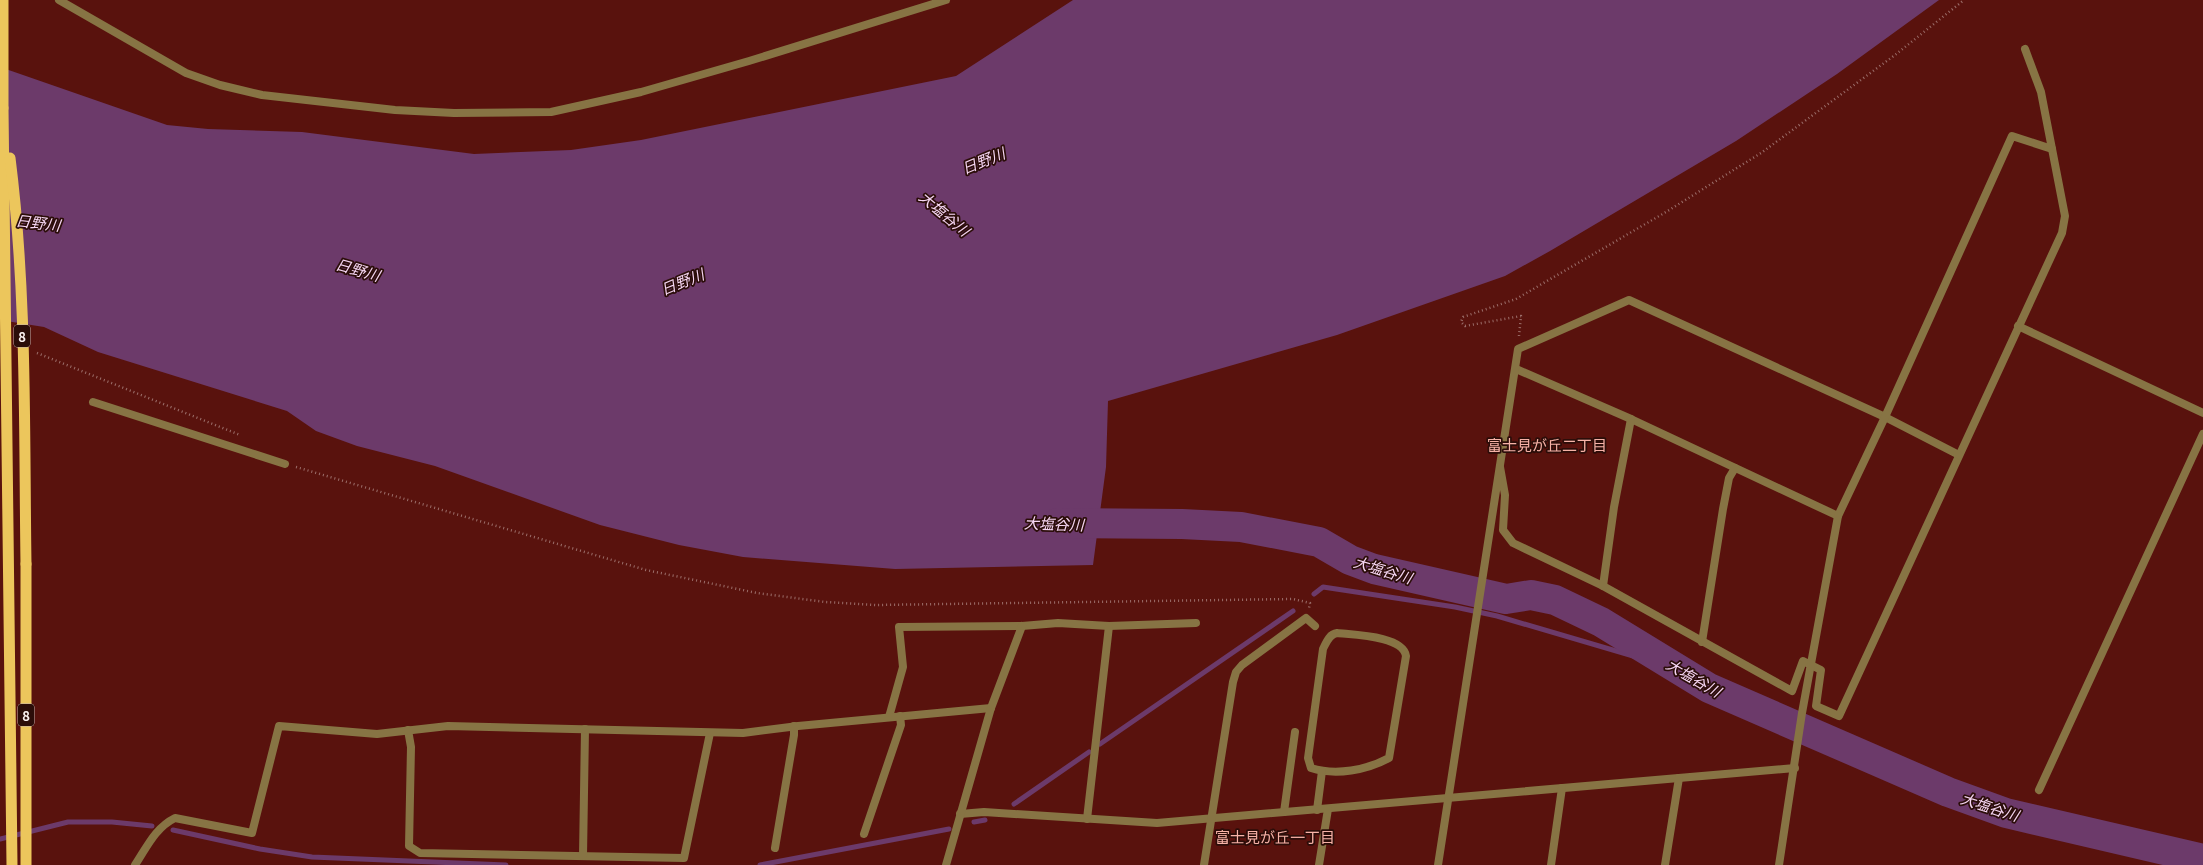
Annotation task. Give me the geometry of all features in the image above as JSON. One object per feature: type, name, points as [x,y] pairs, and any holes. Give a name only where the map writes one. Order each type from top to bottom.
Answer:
[{"type":"highway","name":"8","points":[[3,0],[12,865]]},
{"type":"highway","name":"8","points":[[3,108],[17,212],[24,371],[26,564],[26,865]]},
{"type":"street","points":[[59,0],[186,73],[220,85],[262,95],[395,110],[461,113],[551,112],[641,92],[749,61],[946,0]]},
{"type":"street","points":[[1500,467],[1505,495],[1503,530],[1513,543],[1603,586],[1792,691],[1801,663],[1803,661],[1810,664],[1821,670],[1816,706],[1839,716],[2062,233],[2065,216],[2041,92],[2025,48]]},
{"type":"street","points":[[1779,865],[1810,664],[1838,516],[1885,417],[2012,136],[2052,149]]},
{"type":"street","points":[[1438,865],[1474,624],[1516,369],[1518,348],[1629,300],[1885,417],[1959,455]]},
{"type":"street","points":[[2018,326],[2203,413]]},
{"type":"street","points":[[1516,369],[1631,419],[1838,516]]},
{"type":"street","points":[[93,402],[285,464]]},
{"type":"street","points":[[1603,586],[1615,500],[1631,419]]},
{"type":"street","points":[[2039,790],[2203,434]]},
{"type":"street","points":[[1702,642],[1723,509],[1729,478],[1734,468]]},
{"type":"street","points":[[1204,865],[1236,672],[1242,665],[1306,618],[1315,626]]},
{"type":"street","points":[[889,717],[903,667],[899,627],[1022,626],[1058,622],[1109,626],[1196,623]]},
{"type":"street","points":[[946,865],[991,708],[1022,626]]},
{"type":"street","points":[[1087,819],[1109,626]]},
{"type":"street","points":[[1337,633],[1398,644],[1403,648],[1406,656],[1389,758],[1382,762],[1342,772],[1322,771],[1311,768],[1308,758],[1323,649],[1326,641],[1333,634],[1337,633]]},
{"type":"street","points":[[135,865],[156,831],[175,818],[252,833],[279,726],[377,734],[448,726],[743,733],[794,726],[991,708]]},
{"type":"street","points":[[864,834],[901,725],[900,716]]},
{"type":"street","points":[[775,848],[794,735],[794,726]]},
{"type":"street","points":[[583,856],[585,729]]},
{"type":"street","points":[[408,730],[411,747],[409,846],[420,853],[684,858],[710,733]]},
{"type":"street","points":[[1284,812],[1295,732]]},
{"type":"street","points":[[960,814],[984,812],[1157,823],[1794,768]]},
{"type":"street","points":[[1317,810],[1322,771]]},
{"type":"street","points":[[1665,865],[1679,778]]},
{"type":"street","points":[[1551,865],[1562,788]]},
{"type":"street","points":[[1319,865],[1328,809]]},
{"type":"path","points":[[1518,348],[1521,316],[1466,326],[1461,322],[1464,317],[1516,299],[1666,212],[1761,153],[1895,55],[1964,0]]},
{"type":"path","points":[[32,350],[244,436]]},
{"type":"path","points":[[285,464],[646,570],[757,593],[825,602],[876,605],[1293,600],[1310,603],[1306,618]]},
{"type":"water","name":"日野川","points":[[1073,0],[1939,0],[1837,74],[1736,141],[1505,276],[1337,335],[1108,401],[1106,467],[1093,565],[895,569],[743,557],[679,545],[600,525],[435,466],[357,446],[316,431],[287,411],[98,352],[44,327],[0,320],[0,67],[167,125],[208,129],[302,132],[474,154],[571,150],[641,140],[956,76]]},
{"type":"waterway","name":"大塩谷川","points":[[1057,523],[1182,524],[1241,527],[1319,542],[1350,560],[1374,569],[1506,599],[1531,595],[1555,600],[1601,622],[1709,688],[1948,792],[2006,813],[2203,859]]},
{"type":"waterway","points":[[1314,594],[1323,587],[1455,607],[1497,616],[1674,668]]},
{"type":"waterway","points":[[1100,744],[1293,611]]},
{"type":"waterway","points":[[1014,804],[1089,752]]},
{"type":"waterway","points":[[974,822],[985,820]]},
{"type":"waterway","points":[[0,839],[68,822],[112,822],[152,826]]},
{"type":"waterway","points":[[760,865],[949,829]]},
{"type":"waterway","points":[[173,830],[260,849],[312,857],[506,865]]},
{"type":"district","name":"富士見が丘二丁目","points":[[1547,444]]},
{"type":"district","name":"富士見が丘一丁目","points":[[1275,836]]}]
